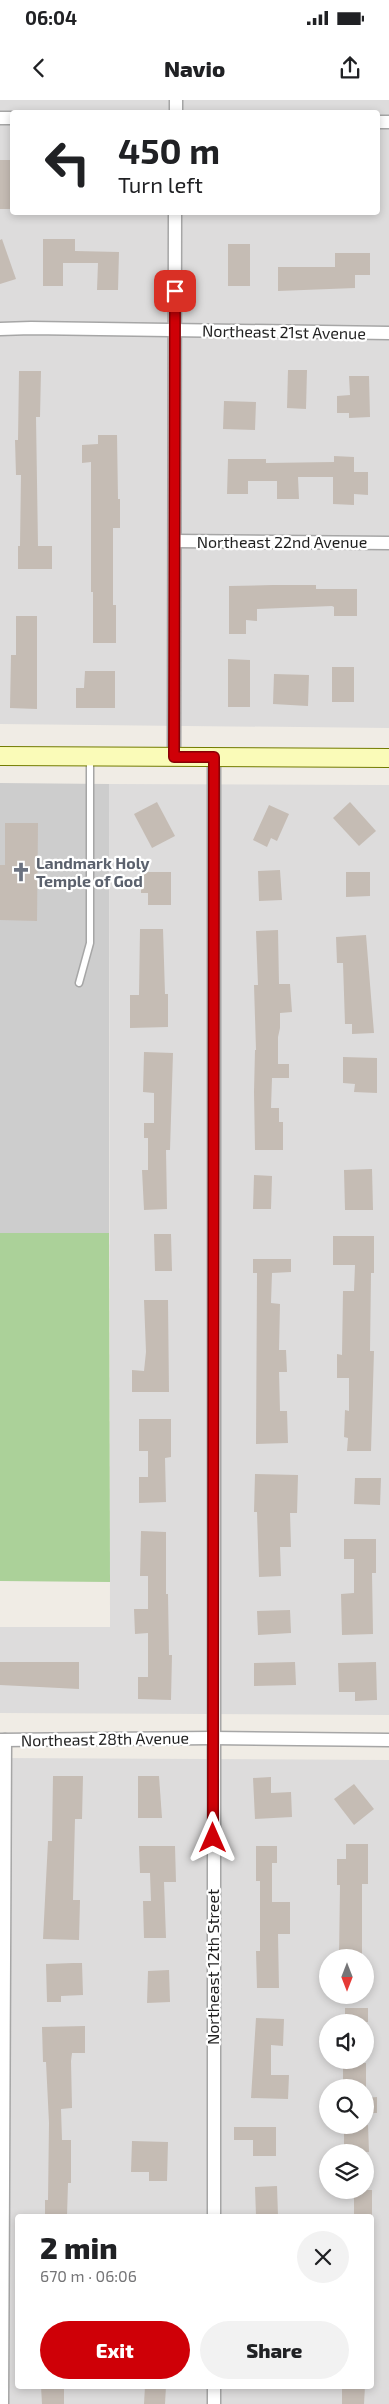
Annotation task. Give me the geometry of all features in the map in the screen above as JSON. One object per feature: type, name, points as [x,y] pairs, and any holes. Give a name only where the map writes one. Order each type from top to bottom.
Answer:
[{"type":"main road","points":[[0,756],[389,758]]},
{"type":"street","points":[[174,757],[175,215]]},
{"type":"street","name":"Northeast 21st Avenue","points":[[0,329],[389,333]]},
{"type":"street","name":"Northeast 22nd Avenue","points":[[175,541],[389,543]]},
{"type":"street","name":"Northeast 12th Street","points":[[214,757],[212,1738],[214,2214]]},
{"type":"street","name":"Northeast 28th Avenue","points":[[3,1740],[212,1738],[389,1740]]},
{"type":"street","points":[[2,2404],[3,1740]]},
{"type":"street","points":[[214,2389],[214,2404]]},
{"type":"lane","points":[[79,983],[90,943],[90,757]]},
{"type":"shaded area","points":[[0,100],[389,100],[389,728],[0,724]]},
{"type":"shaded area","name":"Landmark Holy Temple of God","points":[[0,783],[109,784],[109,1233],[0,1233]]},
{"type":"shaded area","points":[[109,784],[389,785],[389,1715],[0,1713],[0,1627],[110,1627]]},
{"type":"shaded area","points":[[0,1758],[389,1760],[389,2404],[0,2404]]},
{"type":"green space","points":[[0,1233],[109,1233],[110,1582],[0,1581]]},
{"type":"building","points":[[0,160],[10,160],[10,209],[0,209]]},
{"type":"building","points":[[2,239],[16,279],[0,284],[0,240]]},
{"type":"building","points":[[43,239],[75,239],[75,251],[119,252],[118,290],[97,290],[98,263],[63,263],[63,286],[43,286]]},
{"type":"building","points":[[228,244],[250,244],[250,286],[228,286]]},
{"type":"building","points":[[335,253],[370,253],[370,275],[355,275],[355,288],[278,291],[278,267],[335,267]]},
{"type":"building","points":[[288,370],[307,370],[306,409],[287,408]]},
{"type":"building","points":[[19,371],[41,371],[40,417],[36,417],[38,546],[52,546],[52,569],[18,569],[21,475],[16,475],[15,440],[18,440]]},
{"type":"building","points":[[349,376],[369,376],[370,417],[349,418],[349,413],[337,413],[337,396],[350,395]]},
{"type":"building","points":[[224,401],[256,402],[255,430],[223,429]]},
{"type":"building","points":[[98,435],[117,435],[120,528],[113,528],[113,605],[116,605],[116,643],[93,643],[91,462],[82,463],[82,445],[98,444]]},
{"type":"building","points":[[334,456],[354,457],[354,472],[368,472],[368,495],[354,494],[354,505],[333,504],[333,477],[298,477],[299,499],[277,499],[277,481],[248,481],[248,494],[227,494],[228,459],[266,459],[266,463],[334,462]]},
{"type":"building","points":[[316,585],[316,589],[357,589],[357,616],[334,616],[334,607],[332,606],[257,609],[257,621],[246,620],[246,634],[229,634],[229,586]]},
{"type":"building","points":[[16,616],[37,616],[37,709],[10,708],[11,655],[16,655]]},
{"type":"building","points":[[228,659],[250,660],[250,707],[228,707]]},
{"type":"building","points":[[332,667],[354,667],[354,702],[332,702]]},
{"type":"building","points":[[85,671],[115,671],[115,708],[76,708],[76,688],[84,688]]},
{"type":"building","points":[[274,674],[309,675],[308,706],[273,704]]},
{"type":"building","points":[[157,802],[175,836],[152,848],[134,814]]},
{"type":"building","points":[[350,802],[376,831],[359,846],[333,818]]},
{"type":"building","points":[[269,805],[289,814],[277,841],[271,838],[267,847],[253,840]]},
{"type":"building","name":"Landmark Holy Temple of God","points":[[5,823],[38,823],[37,921],[0,920],[0,865],[5,865]]},
{"type":"building","points":[[280,870],[282,900],[259,901],[258,871]]},
{"type":"building","points":[[141,872],[171,872],[171,905],[148,905],[148,893],[141,893]]},
{"type":"building","points":[[346,872],[370,872],[370,896],[346,897]]},
{"type":"building","points":[[140,929],[163,929],[165,994],[168,994],[168,1027],[130,1028],[130,995],[139,995]]},
{"type":"building","points":[[278,930],[279,984],[290,984],[292,1012],[280,1013],[278,1037],[278,1064],[289,1064],[289,1078],[272,1078],[271,1108],[279,1108],[279,1122],[283,1122],[283,1150],[255,1150],[254,1092],[256,1050],[254,985],[258,985],[256,931]]},
{"type":"building","points":[[366,935],[374,1033],[352,1034],[352,1024],[345,1024],[343,963],[337,963],[336,937]]},
{"type":"building","points":[[144,1052],[173,1053],[170,1150],[166,1150],[167,1209],[144,1210],[142,1170],[148,1170],[148,1138],[144,1138],[144,1123],[154,1123],[154,1093],[143,1092]]},
{"type":"building","points":[[343,1057],[377,1058],[377,1093],[354,1092],[355,1084],[343,1083]]},
{"type":"building","points":[[372,1169],[373,1210],[345,1210],[344,1170]]},
{"type":"building","points":[[254,1175],[272,1176],[271,1209],[253,1209]]},
{"type":"building","points":[[154,1234],[171,1234],[172,1271],[155,1271]]},
{"type":"building","points":[[333,1236],[374,1236],[374,1273],[371,1273],[370,1351],[374,1351],[371,1451],[347,1451],[348,1438],[344,1437],[345,1410],[349,1411],[349,1378],[337,1378],[337,1354],[342,1355],[343,1291],[354,1291],[355,1265],[333,1265]]},
{"type":"building","points":[[253,1259],[291,1259],[291,1272],[272,1273],[271,1303],[280,1304],[279,1350],[286,1350],[287,1372],[279,1372],[280,1411],[287,1411],[288,1443],[256,1444],[257,1273],[253,1273]]},
{"type":"building","points":[[144,1300],[168,1300],[169,1392],[132,1392],[132,1370],[144,1371],[146,1352]]},
{"type":"building","points":[[139,1419],[171,1419],[171,1457],[165,1458],[166,1502],[139,1503],[139,1477],[148,1477],[148,1451],[139,1451]]},
{"type":"building","points":[[255,1474],[298,1475],[297,1513],[290,1513],[291,1547],[280,1547],[281,1576],[259,1577],[257,1512],[254,1512]]},
{"type":"building","points":[[355,1478],[381,1478],[380,1505],[354,1504]]},
{"type":"building","points":[[141,1531],[166,1532],[166,1594],[168,1594],[169,1655],[172,1655],[171,1700],[138,1699],[138,1677],[148,1677],[148,1633],[135,1634],[134,1609],[148,1609],[148,1576],[140,1576]]},
{"type":"building","points":[[344,1539],[376,1539],[376,1573],[372,1573],[373,1634],[342,1635],[341,1594],[354,1593],[354,1559],[344,1559]]},
{"type":"building","points":[[290,1610],[291,1633],[258,1635],[257,1611]]},
{"type":"building","points":[[0,1662],[79,1662],[79,1689],[0,1685]]},
{"type":"building","points":[[295,1662],[296,1685],[254,1686],[254,1663]]},
{"type":"building","points":[[376,1662],[377,1700],[355,1701],[355,1692],[339,1692],[338,1663]]},
{"type":"building","points":[[53,1776],[83,1776],[82,1819],[75,1819],[73,1900],[80,1900],[79,1940],[43,1939],[48,1841],[52,1841]]},
{"type":"building","points":[[138,1776],[159,1776],[162,1818],[138,1818]]},
{"type":"building","points":[[271,1777],[271,1793],[291,1792],[292,1817],[255,1819],[253,1778]]},
{"type":"building","points":[[354,1784],[374,1809],[354,1825],[334,1799]]},
{"type":"building","points":[[346,1844],[368,1844],[368,1884],[362,1884],[362,1949],[339,1949],[340,1885],[337,1885],[337,1859],[346,1859]]},
{"type":"building","points":[[139,1846],[175,1846],[176,1882],[164,1882],[166,1938],[144,1938],[143,1901],[151,1901],[150,1873],[140,1873]]},
{"type":"building","points":[[256,1846],[277,1846],[277,1863],[272,1863],[272,1902],[290,1902],[290,1934],[278,1934],[279,1988],[257,1988],[256,1951],[260,1951],[260,1881],[256,1881]]},
{"type":"building","points":[[82,1963],[83,1995],[61,1996],[61,2002],[47,2002],[46,1964]]},
{"type":"building","points":[[169,1970],[170,2002],[147,2003],[148,1971]]},
{"type":"building","points":[[345,2008],[368,2008],[368,2014],[345,2014]]},
{"type":"building","points":[[256,2018],[284,2019],[283,2046],[271,2045],[271,2075],[289,2075],[288,2099],[251,2098]]},
{"type":"building","points":[[85,2026],[85,2053],[72,2053],[72,2108],[61,2109],[62,2140],[71,2140],[71,2183],[68,2183],[67,2214],[45,2214],[45,2200],[48,2200],[49,2123],[46,2062],[43,2062],[42,2027]]},
{"type":"building","points":[[343,2069],[366,2069],[366,2079],[343,2079]]},
{"type":"building","points":[[374,2097],[377,2097],[377,2113],[374,2113]]},
{"type":"building","points":[[234,2127],[276,2127],[276,2156],[253,2156],[253,2140],[234,2140]]},
{"type":"building","points":[[344,2134],[368,2134],[369,2144],[344,2144]]},
{"type":"building","points":[[132,2141],[168,2142],[167,2181],[149,2181],[149,2172],[131,2172]]},
{"type":"building","points":[[277,2186],[278,2214],[256,2214],[255,2187]]},
{"type":"building","points":[[354,2199],[372,2199],[372,2214],[354,2214]]},
{"type":"building","points":[[41,2389],[64,2389],[64,2404],[42,2404]]},
{"type":"building","points":[[145,2389],[166,2389],[165,2404],[144,2404]]},
{"type":"building","points":[[342,2389],[365,2389],[364,2404],[342,2404]]},
{"type":"place","name":"Landmark Holy Temple of God","points":[[21,872]]},
{"type":"route","points":[[175,291],[174,757],[214,757],[213,1838]]}]
